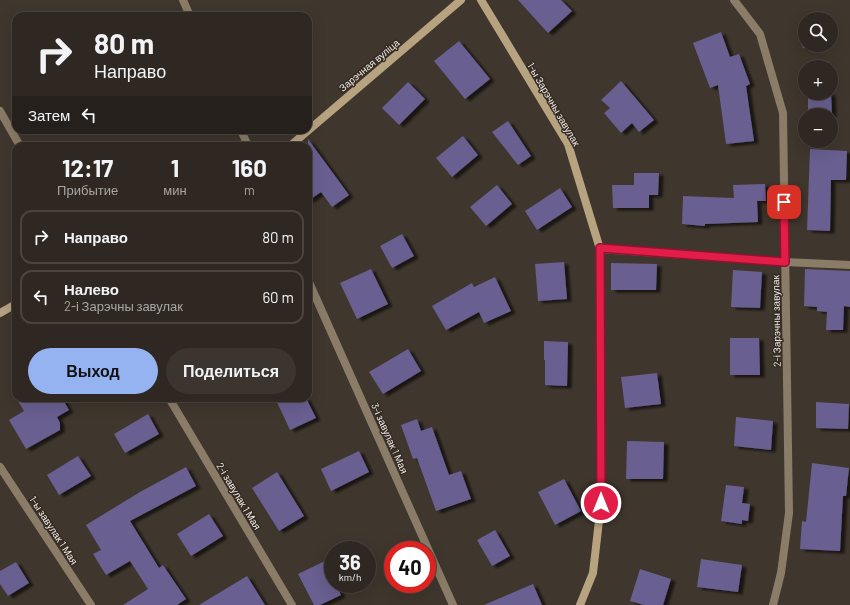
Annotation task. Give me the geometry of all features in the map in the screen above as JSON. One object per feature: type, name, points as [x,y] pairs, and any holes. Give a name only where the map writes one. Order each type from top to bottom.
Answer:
[{"type":"street","points":[[183,0],[188,12]]},
{"type":"street","name":"Зарэчная вуліца","points":[[312,127],[461,0]]},
{"type":"street","name":"1-ы Зарэчны завулак","points":[[480,0],[568,144],[600,248],[601,503],[593,573],[580,605]]},
{"type":"street","name":"2-і Зарэчны завулак","points":[[734,0],[760,34],[782,113],[789,513],[781,573],[773,605]]},
{"type":"street","points":[[0,111],[12,132]]},
{"type":"street","name":"Зарэчная вуліца","points":[[295,142],[304,134]]},
{"type":"street","points":[[600,248],[785,262],[850,265]]},
{"type":"street","name":"3-і завулак 1 Мая","points":[[312,289],[453,605]]},
{"type":"street","points":[[0,313],[12,306]]},
{"type":"street","name":"2-і завулак 1 Мая","points":[[171,402],[292,605]]},
{"type":"street","name":"1-ы завулак 1 Мая","points":[[0,467],[91,605]]},
{"type":"building","points":[[518,0],[561,0],[572,11],[548,33]]},
{"type":"building","points":[[721,32],[730,57],[739,54],[750,84],[746,86],[754,141],[726,144],[718,85],[710,88],[693,43]]},
{"type":"building","points":[[459,41],[490,79],[465,99],[434,61]]},
{"type":"building","points":[[621,81],[654,120],[639,132],[632,123],[621,133],[604,113],[610,108],[601,100]]},
{"type":"building","points":[[408,82],[425,99],[399,125],[382,108]]},
{"type":"building","points":[[808,100],[831,100],[832,108],[808,108]]},
{"type":"building","points":[[508,121],[531,156],[518,165],[492,132]]},
{"type":"building","points":[[463,136],[478,155],[452,177],[436,158]]},
{"type":"building","points":[[312,144],[349,195],[332,207],[321,192],[312,198]]},
{"type":"building","points":[[810,149],[847,151],[846,180],[831,180],[830,231],[807,230]]},
{"type":"building","points":[[634,173],[659,173],[658,195],[649,195],[649,208],[613,208],[612,185],[634,185]]},
{"type":"building","points":[[765,184],[766,201],[757,201],[758,222],[705,224],[705,226],[682,224],[683,196],[734,198],[733,185]]},
{"type":"building","points":[[497,185],[512,204],[486,226],[470,207]]},
{"type":"building","points":[[560,188],[572,207],[537,230],[525,211]]},
{"type":"building","points":[[402,234],[414,256],[392,268],[380,246]]},
{"type":"building","points":[[564,262],[567,299],[538,301],[535,264]]},
{"type":"building","points":[[611,263],[657,264],[656,290],[611,290]]},
{"type":"building","points":[[371,269],[388,304],[357,319],[340,283]]},
{"type":"building","points":[[805,269],[850,271],[850,307],[844,306],[843,330],[826,330],[827,312],[817,311],[817,307],[804,306]]},
{"type":"building","points":[[733,270],[762,272],[760,308],[731,307]]},
{"type":"building","points":[[495,277],[511,311],[484,323],[479,312],[446,330],[432,306],[472,283],[474,287]]},
{"type":"building","points":[[730,338],[759,338],[760,375],[730,375]]},
{"type":"building","points":[[544,341],[568,342],[567,386],[545,385]]},
{"type":"building","points":[[408,349],[421,371],[383,394],[369,372]]},
{"type":"building","points":[[657,373],[661,404],[625,408],[621,377]]},
{"type":"building","points":[[18,402],[64,402],[69,410],[57,417],[60,423],[60,430],[26,449],[9,420],[24,411]]},
{"type":"building","points":[[277,402],[308,402],[316,418],[290,430]]},
{"type":"building","points":[[816,402],[849,404],[848,429],[816,428]]},
{"type":"building","points":[[148,414],[159,434],[125,453],[114,434]]},
{"type":"building","points":[[736,417],[773,421],[771,450],[734,446]]},
{"type":"building","points":[[417,419],[421,431],[432,427],[449,475],[461,471],[471,499],[436,511],[417,458],[413,459],[401,425]]},
{"type":"building","points":[[627,441],[664,442],[663,479],[626,479]]},
{"type":"building","points":[[359,451],[369,472],[331,491],[321,469]]},
{"type":"building","points":[[78,456],[91,476],[59,495],[47,475]]},
{"type":"building","points":[[812,463],[849,468],[846,496],[843,496],[840,551],[800,549],[802,521],[806,522]]},
{"type":"building","points":[[186,467],[196,486],[130,521],[159,568],[163,565],[186,599],[177,605],[123,605],[148,589],[130,561],[106,575],[93,554],[101,550],[86,525],[140,492]]},
{"type":"building","points":[[277,472],[304,516],[279,531],[252,488]]},
{"type":"building","points":[[564,479],[581,511],[555,525],[538,492]]},
{"type":"building","points":[[726,485],[744,487],[742,503],[750,504],[748,521],[742,520],[742,524],[721,521]]},
{"type":"building","points":[[209,514],[223,536],[191,556],[177,534]]},
{"type":"building","points":[[495,530],[510,556],[492,566],[477,540]]},
{"type":"building","points":[[701,559],[742,565],[738,592],[697,587]]},
{"type":"building","points":[[324,561],[324,593],[340,593],[341,595],[320,605],[314,605],[298,574]]},
{"type":"building","points":[[16,562],[29,583],[8,596],[0,584],[0,571]]},
{"type":"building","points":[[640,569],[671,579],[663,605],[644,605],[630,601]]},
{"type":"building","points":[[247,576],[265,605],[199,605]]},
{"type":"building","points":[[533,584],[542,605],[484,605]]},
{"type":"route","points":[[601,503],[602,441],[600,248],[785,262],[784,202]]}]
